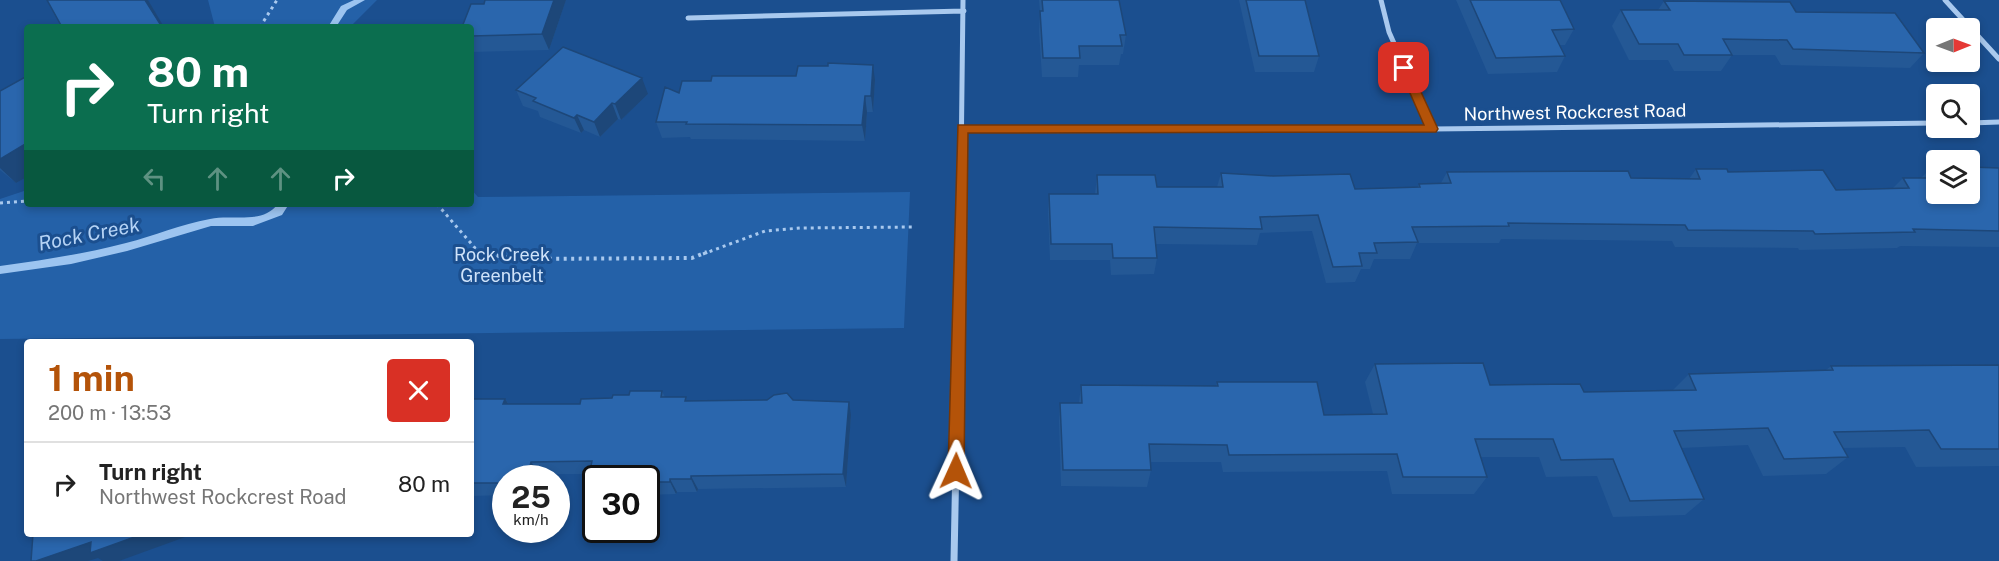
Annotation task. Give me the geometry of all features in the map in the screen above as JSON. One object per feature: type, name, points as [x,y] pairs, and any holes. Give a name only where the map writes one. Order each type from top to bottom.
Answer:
[{"type":"street","points":[[954,561],[963,0]]},
{"type":"street","points":[[1381,0],[1389,32],[1432,129]]},
{"type":"street","points":[[1945,0],[1999,59]]},
{"type":"street","points":[[688,18],[964,11]]},
{"type":"street","points":[[1980,123],[1999,122]]},
{"type":"street","name":"Northwest Rockcrest Road","points":[[962,129],[1432,129],[1926,123]]},
{"type":"path","points":[[262,24],[277,0]]},
{"type":"path","points":[[0,203],[24,201]]},
{"type":"path","points":[[440,207],[475,248],[487,255],[512,259],[692,258],[765,231],[800,228],[912,227]]},
{"type":"green space","points":[[208,0],[377,0],[353,24],[214,24]]},
{"type":"green space","name":"Rock Creek Greenbelt","points":[[24,191],[24,207],[474,207],[474,192],[478,197],[910,192],[904,328],[0,339],[0,199]]},
{"type":"building","points":[[47,0],[145,0],[160,24],[60,24]]},
{"type":"building","points":[[485,0],[554,0],[542,34],[474,36],[474,24],[463,24],[471,4],[484,4]]},
{"type":"building","points":[[1042,0],[1119,0],[1126,35],[1120,35],[1122,46],[1079,46],[1080,58],[1043,58],[1040,11],[1043,11]]},
{"type":"building","points":[[1246,0],[1305,0],[1319,56],[1259,56]]},
{"type":"building","points":[[1470,0],[1560,0],[1574,29],[1552,30],[1565,56],[1496,58]]},
{"type":"building","points":[[1664,1],[1790,2],[1796,12],[1895,13],[1924,53],[1793,49],[1787,40],[1723,39],[1732,55],[1684,55],[1678,44],[1639,44],[1621,10],[1670,10]]},
{"type":"building","points":[[563,47],[642,78],[615,104],[612,103],[594,122],[577,115],[574,118],[533,101],[536,98],[516,90]]},
{"type":"building","points":[[828,63],[873,65],[871,96],[865,96],[862,125],[656,122],[665,87],[679,93],[682,81],[711,81],[712,76],[796,76],[798,66],[828,66]]},
{"type":"building","points":[[24,78],[24,145],[0,159],[0,91]]},
{"type":"building","points":[[1980,167],[1999,168],[1999,231],[1913,229],[1915,232],[1815,234],[1813,231],[1688,230],[1685,225],[1508,223],[1509,226],[1412,227],[1418,242],[1374,243],[1377,253],[1359,253],[1362,266],[1333,267],[1318,215],[1260,217],[1262,229],[1154,227],[1157,258],[1113,258],[1112,244],[1051,244],[1049,194],[1098,194],[1097,175],[1155,175],[1157,187],[1223,187],[1221,173],[1273,176],[1350,174],[1355,189],[1420,187],[1419,184],[1451,183],[1447,172],[1628,171],[1631,178],[1700,179],[1696,169],[1727,169],[1728,172],[1823,170],[1836,190],[1909,188],[1903,178],[1926,178],[1926,204],[1980,204]]},
{"type":"building","points":[[1483,363],[1490,385],[1580,384],[1584,392],[1696,390],[1689,374],[1833,370],[1831,366],[1999,365],[1999,449],[1941,449],[1929,430],[1834,432],[1848,457],[1784,459],[1768,428],[1674,431],[1704,499],[1630,501],[1613,459],[1561,460],[1553,439],[1475,439],[1487,477],[1403,477],[1397,454],[1229,455],[1227,445],[1149,444],[1151,470],[1063,470],[1060,403],[1082,403],[1081,385],[1218,386],[1217,382],[1317,382],[1324,415],[1387,414],[1375,364]]},
{"type":"building","points":[[630,391],[662,391],[661,397],[686,397],[685,401],[767,400],[774,395],[787,393],[793,400],[849,402],[843,474],[691,476],[691,479],[670,479],[670,482],[660,482],[660,465],[591,465],[592,461],[531,462],[530,465],[492,465],[492,483],[474,483],[474,399],[505,399],[503,404],[580,404],[581,399],[612,398],[613,395],[629,395]]},
{"type":"building","points":[[33,537],[135,537],[90,553],[91,542],[31,561]]},
{"type":"waterway","name":"Rock Creek","points":[[334,24],[344,8],[361,0]]},
{"type":"waterway","name":"Rock Creek","points":[[0,270],[71,260],[127,247],[211,222],[253,222],[278,212],[282,207]]},
{"type":"route","points":[[956,471],[962,129],[1432,129],[1404,68]]}]
